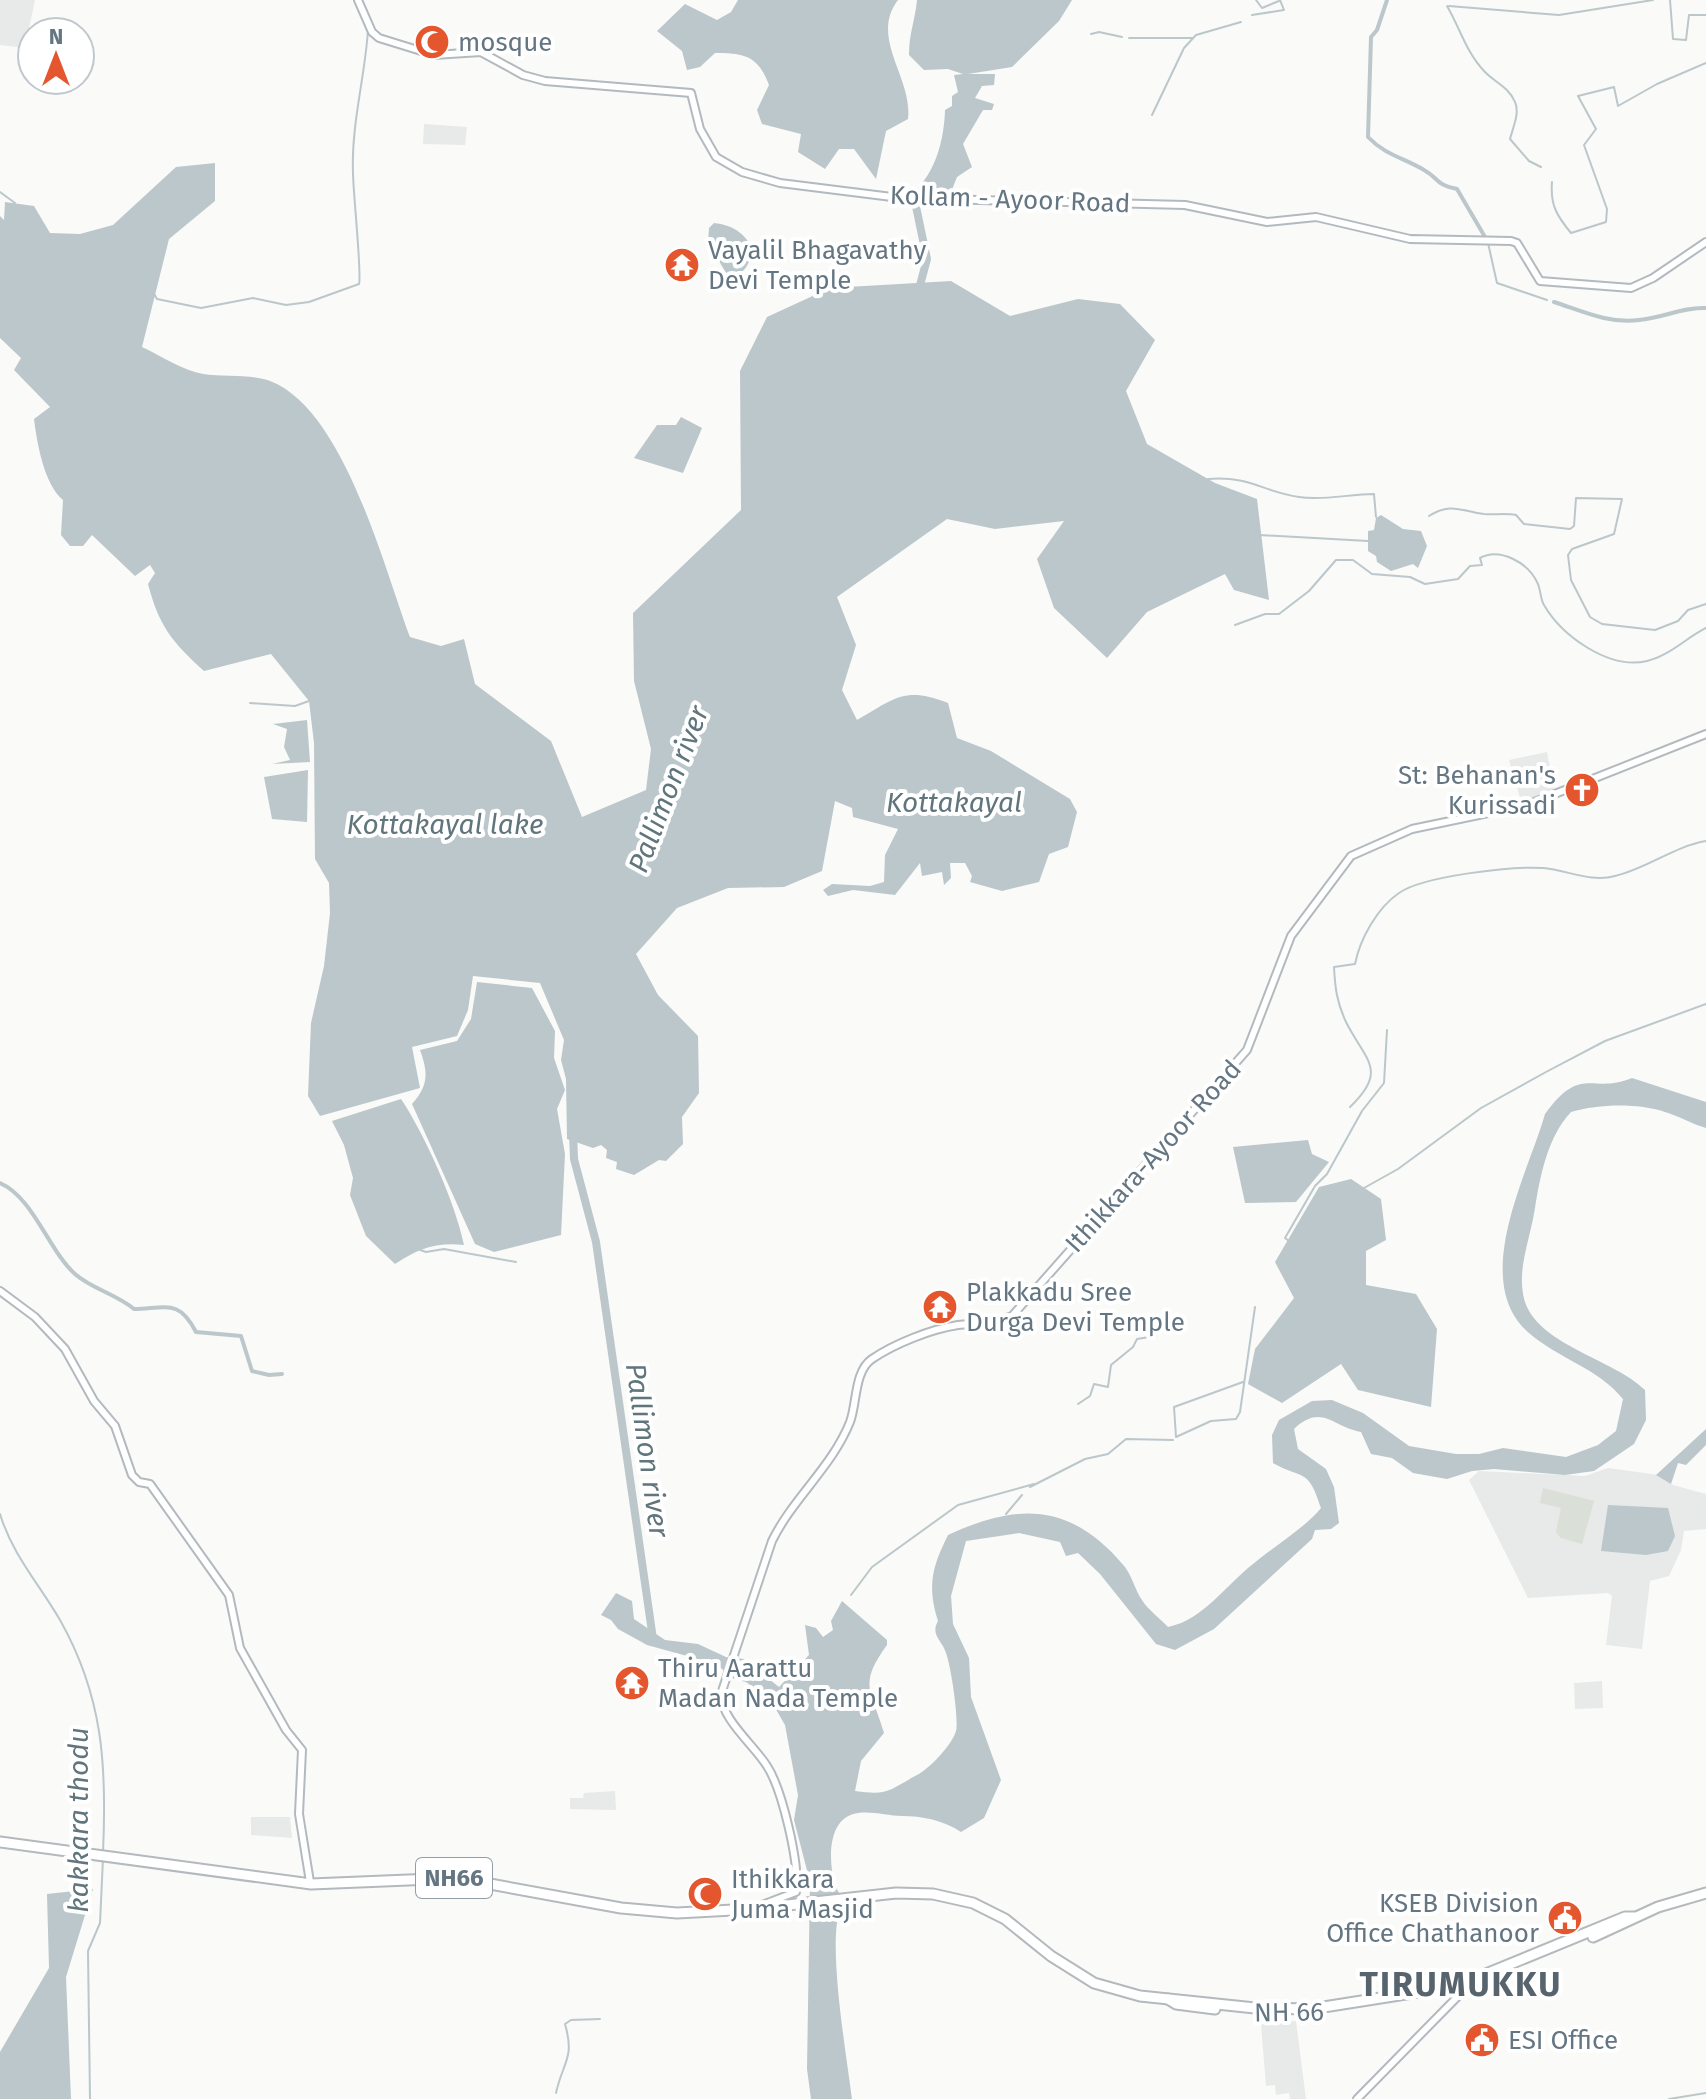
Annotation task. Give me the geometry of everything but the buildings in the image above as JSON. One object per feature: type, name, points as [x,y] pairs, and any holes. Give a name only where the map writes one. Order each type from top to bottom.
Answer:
[{"type":"highway","name":"NH66","points":[[0,1842],[310,1882],[457,1878],[635,1909],[699,1913],[752,1909]]},
{"type":"highway","name":"NH 66","points":[[752,1909],[916,1893],[973,1903],[1005,1919],[1051,1956],[1094,1983],[1140,1996],[1292,2010],[1406,1995],[1481,1976],[1625,1917],[1634,1917],[1706,1893]]},
{"type":"highway","name":"NH 66","points":[[1168,1999],[1176,2004],[1223,2010],[1298,2015],[1451,1991],[1628,1923],[1634,1917]]},
{"type":"main road","name":"Kollam - Ayoor Road","points":[[358,0],[372,32],[379,38],[423,52],[444,55],[481,52],[523,75],[545,81],[691,93],[700,129],[716,157],[750,175],[815,188],[900,198],[1185,205],[1267,222],[1316,217],[1410,239],[1511,241],[1517,243],[1541,282],[1573,282],[1610,289],[1641,285],[1706,242]]},
{"type":"main road","name":"Ithikkara-Ayoor Road","points":[[752,1909],[796,1892],[796,1857],[773,1777],[723,1708],[724,1679],[772,1541],[783,1518],[821,1471],[848,1427],[860,1378],[869,1361],[896,1346],[955,1325],[984,1324],[1012,1316],[1247,1050],[1291,936],[1351,856],[1412,829],[1527,805],[1584,785],[1706,734]]},
{"type":"main road","points":[[0,1291],[35,1317],[65,1349],[94,1401],[115,1426],[132,1475],[139,1482],[150,1484],[229,1595],[240,1648],[303,1753],[298,1793],[310,1882]]},
{"type":"main road","points":[[1357,2099],[1468,1986]]},
{"type":"main road","points":[[1450,2002],[1451,1991]]},
{"type":"shaded area","points":[[0,0],[35,0],[32,16],[16,16],[16,47],[0,45]]},
{"type":"shaded area","points":[[424,124],[467,127],[465,145],[423,144]]},
{"type":"shaded area","points":[[1547,752],[1554,791],[1522,804],[1509,760]]},
{"type":"shaded area","points":[[1608,1468],[1659,1475],[1673,1485],[1706,1494],[1706,1529],[1684,1531],[1681,1550],[1669,1576],[1650,1581],[1642,1649],[1606,1645],[1612,1596],[1608,1593],[1528,1598],[1469,1480],[1479,1471],[1585,1476]]},
{"type":"shaded area","points":[[1543,1488],[1594,1501],[1582,1544],[1561,1538],[1556,1532],[1561,1508],[1540,1503]]},
{"type":"shaded area","points":[[1602,1681],[1603,1708],[1575,1709],[1574,1683]]},
{"type":"shaded area","points":[[615,1791],[616,1810],[570,1809],[570,1798],[583,1798],[584,1793]]},
{"type":"shaded area","points":[[251,1817],[290,1817],[292,1838],[251,1835]]},
{"type":"shaded area","points":[[1296,2021],[1306,2099],[1290,2099],[1289,2093],[1276,2095],[1275,2085],[1266,2086],[1261,2024]]},
{"type":"water","points":[[738,0],[898,0],[890,14],[888,29],[908,104],[908,119],[886,131],[876,179],[854,149],[839,149],[825,169],[798,152],[801,134],[762,124],[757,110],[769,85],[755,62],[742,55],[715,53],[700,67],[687,70],[682,51],[657,31],[685,4],[717,20],[731,12]]},
{"type":"water","points":[[917,0],[1072,0],[1059,21],[1012,67],[968,74],[995,74],[994,85],[982,86],[975,98],[994,104],[992,110],[983,110],[963,144],[972,167],[957,177],[951,192],[913,193],[928,175],[937,155],[945,110],[952,106],[952,96],[958,92],[954,75],[963,74],[948,69],[924,70],[909,55]]},
{"type":"water","name":"Kottakayal lake","points":[[215,163],[215,201],[169,239],[142,347],[180,367],[211,375],[263,379],[296,397],[319,423],[340,456],[374,533],[410,637],[441,646],[464,639],[475,684],[551,741],[582,817],[646,790],[651,749],[634,681],[633,613],[741,510],[740,371],[767,317],[830,288],[951,281],[1010,316],[1078,299],[1120,304],[1155,340],[1126,391],[1147,444],[1215,483],[1257,499],[1269,600],[1234,590],[1225,574],[1147,612],[1107,658],[1054,608],[1037,559],[1064,521],[995,529],[947,519],[837,597],[856,645],[842,690],[857,720],[891,700],[910,695],[948,703],[957,738],[991,751],[1070,799],[1077,812],[1068,847],[1049,854],[1039,882],[1002,891],[970,882],[972,876],[965,863],[950,863],[951,878],[944,885],[942,872],[922,876],[920,863],[895,895],[853,890],[828,896],[823,890],[832,884],[870,886],[884,882],[885,855],[898,829],[853,817],[852,808],[835,801],[822,871],[784,887],[728,888],[677,908],[636,954],[658,995],[698,1036],[699,1093],[682,1117],[683,1144],[666,1161],[659,1160],[634,1175],[616,1169],[617,1162],[606,1158],[607,1150],[601,1145],[593,1148],[567,1139],[566,1079],[561,1060],[564,1040],[540,983],[473,976],[468,1010],[457,1036],[412,1047],[420,1088],[320,1116],[308,1096],[311,1023],[324,966],[330,913],[329,883],[315,859],[314,743],[309,701],[271,654],[204,671],[175,642],[162,622],[148,584],[155,573],[150,565],[135,576],[92,535],[83,546],[70,546],[61,535],[63,500],[46,474],[35,429],[34,419],[50,407],[14,370],[21,358],[0,338],[0,216],[4,220],[5,202],[34,206],[50,233],[80,234],[113,225],[176,167]]},
{"type":"water","points":[[714,223],[733,228],[750,246],[751,254],[742,272],[726,273],[708,242],[709,228]]},
{"type":"water","points":[[681,417],[702,428],[683,473],[634,458],[657,425],[676,425]]},
{"type":"water","points":[[1381,515],[1403,529],[1421,531],[1427,546],[1418,568],[1413,564],[1391,571],[1368,551],[1368,531],[1374,530],[1376,518]]},
{"type":"water","points":[[307,720],[310,762],[272,764],[290,760],[284,747],[287,729],[273,724]]},
{"type":"water","points":[[308,770],[307,822],[272,819],[264,777]]},
{"type":"water","points":[[477,982],[532,988],[555,1031],[554,1058],[565,1090],[557,1109],[565,1154],[561,1235],[494,1252],[475,1244],[412,1104],[422,1091],[425,1078],[420,1050],[457,1041],[471,1019]]},
{"type":"water","points":[[1632,1078],[1706,1102],[1706,1128],[1642,1107],[1606,1106],[1571,1112],[1556,1133],[1543,1170],[1522,1283],[1529,1311],[1541,1326],[1645,1390],[1646,1420],[1634,1444],[1594,1471],[1565,1475],[1494,1469],[1472,1471],[1447,1479],[1413,1473],[1392,1458],[1371,1454],[1361,1432],[1320,1417],[1304,1421],[1294,1429],[1298,1449],[1326,1469],[1334,1487],[1339,1523],[1331,1529],[1315,1530],[1312,1539],[1214,1629],[1175,1650],[1156,1644],[1100,1574],[1078,1553],[1066,1556],[1060,1542],[1019,1533],[966,1541],[951,1596],[953,1624],[969,1658],[971,1697],[1001,1780],[984,1818],[961,1832],[925,1818],[869,1813],[848,1816],[840,1823],[831,1855],[833,1877],[844,1903],[838,1916],[836,1965],[852,2099],[811,2099],[807,2069],[810,1882],[794,1820],[798,1795],[785,1725],[770,1699],[746,1682],[734,1679],[716,1664],[647,1645],[618,1629],[611,1620],[601,1615],[616,1593],[632,1601],[634,1619],[665,1640],[698,1644],[726,1657],[744,1659],[779,1687],[809,1655],[805,1625],[816,1628],[823,1637],[833,1630],[831,1621],[842,1601],[887,1640],[870,1680],[872,1698],[884,1733],[861,1761],[855,1791],[882,1792],[928,1768],[956,1731],[952,1680],[946,1653],[935,1630],[938,1621],[932,1587],[938,1557],[948,1535],[998,1517],[1021,1514],[1064,1520],[1085,1530],[1105,1546],[1125,1567],[1145,1604],[1168,1627],[1203,1610],[1243,1572],[1298,1530],[1321,1508],[1308,1480],[1273,1463],[1272,1435],[1279,1420],[1312,1401],[1332,1400],[1363,1413],[1409,1446],[1456,1454],[1479,1454],[1503,1448],[1566,1457],[1598,1445],[1616,1431],[1623,1399],[1602,1379],[1529,1333],[1512,1311],[1504,1285],[1503,1257],[1508,1226],[1545,1114],[1569,1089],[1578,1085],[1607,1084]]},
{"type":"water","points":[[401,1099],[438,1169],[464,1245],[428,1248],[395,1264],[366,1236],[350,1195],[353,1178],[344,1145],[332,1121]]},
{"type":"water","points":[[1308,1140],[1312,1154],[1329,1162],[1296,1202],[1245,1203],[1233,1147]]},
{"type":"water","points":[[1351,1179],[1381,1199],[1386,1240],[1366,1251],[1366,1285],[1416,1294],[1437,1329],[1431,1407],[1358,1390],[1341,1364],[1282,1403],[1248,1384],[1255,1349],[1294,1298],[1275,1262],[1319,1187]]},
{"type":"water","points":[[1706,1429],[1706,1445],[1686,1465],[1678,1463],[1671,1484],[1656,1475]]},
{"type":"water","points":[[1608,1505],[1668,1508],[1675,1536],[1668,1551],[1646,1555],[1601,1551]]},
{"type":"water","points":[[93,1889],[66,1977],[71,2099],[0,2099],[0,2052],[49,1968],[47,1894]]},
{"type":"waterway","points":[[354,0],[364,21]]},
{"type":"waterway","points":[[1256,0],[1262,8],[1279,1]]},
{"type":"waterway","points":[[1252,15],[1284,10],[1280,0]]},
{"type":"waterway","points":[[1387,0],[1377,30],[1371,37],[1368,137],[1381,148],[1457,189],[1485,237]]},
{"type":"waterway","points":[[1449,6],[1559,15],[1653,0]]},
{"type":"waterway","points":[[1670,0],[1673,39],[1686,40],[1689,15],[1706,15]]},
{"type":"waterway","points":[[1447,6],[1478,64],[1509,92],[1515,102],[1516,115],[1510,139],[1529,161],[1541,167]]},
{"type":"waterway","points":[[1152,115],[1184,48],[1196,35],[1241,22]]},
{"type":"waterway","points":[[153,292],[157,299],[201,308],[253,298],[286,305],[309,302],[359,284],[353,155],[368,30]]},
{"type":"waterway","points":[[1091,34],[1099,32],[1122,37]]},
{"type":"waterway","points":[[1129,38],[1192,38]]},
{"type":"waterway","points":[[1552,182],[1556,210],[1571,233],[1606,222],[1607,209],[1584,145],[1596,129],[1578,96],[1614,87],[1618,106],[1657,84],[1706,63]]},
{"type":"waterway","name":"Pallimon river","points":[[919,289],[927,259],[914,197],[926,187]]},
{"type":"waterway","points":[[0,192],[15,203]]},
{"type":"waterway","points":[[1488,243],[1497,283],[1547,300]]},
{"type":"waterway","points":[[1554,302],[1595,316],[1628,321],[1706,308]]},
{"type":"waterway","points":[[1208,479],[1246,482],[1308,498],[1374,494],[1376,517]]},
{"type":"waterway","points":[[1429,516],[1444,509],[1456,509],[1516,515],[1524,524],[1570,529],[1574,526],[1576,498],[1622,499],[1614,534],[1572,549],[1568,555],[1571,580],[1590,617],[1602,624],[1655,630],[1678,621],[1688,610],[1706,604]]},
{"type":"waterway","points":[[1259,535],[1368,541]]},
{"type":"waterway","points":[[1235,625],[1265,614],[1279,614],[1309,591],[1336,560],[1353,560],[1372,574],[1410,577],[1425,584],[1458,579],[1470,566],[1482,565],[1480,558],[1496,554],[1513,559],[1527,569],[1537,582],[1543,603],[1552,617],[1574,639],[1602,655],[1617,660],[1647,661],[1663,655],[1706,628]]},
{"type":"waterway","points":[[250,703],[295,706],[309,701]]},
{"type":"waterway","points":[[1350,1107],[1368,1083],[1370,1065],[1340,1008],[1334,967],[1355,964],[1371,925],[1399,893],[1447,877],[1511,869],[1543,868],[1606,878],[1627,873],[1706,841]]},
{"type":"waterway","points":[[1364,1188],[1398,1169],[1481,1108],[1546,1072],[1605,1041],[1706,1004]]},
{"type":"waterway","points":[[1289,1241],[1285,1238],[1315,1186],[1327,1174],[1362,1111],[1384,1083],[1387,1030]]},
{"type":"waterway","name":"Pallimon river","points":[[573,1132],[574,1159],[596,1242],[653,1639]]},
{"type":"waterway","points":[[0,1183],[22,1200],[66,1264],[82,1279],[134,1309],[164,1307],[178,1310],[196,1332],[241,1336],[252,1371],[282,1374]]},
{"type":"waterway","points":[[415,1248],[426,1252],[444,1249],[516,1262]]},
{"type":"waterway","points":[[1243,1382],[1174,1407],[1176,1437],[1211,1421],[1236,1419],[1240,1412],[1255,1307]]},
{"type":"waterway","points":[[1078,1404],[1090,1396],[1094,1384],[1108,1387],[1111,1365],[1133,1347],[1137,1339],[1156,1336]]},
{"type":"waterway","points":[[1030,1487],[1085,1459],[1108,1454],[1126,1439],[1173,1440]]},
{"type":"waterway","points":[[851,1595],[872,1567],[958,1505],[1034,1484]]},
{"type":"waterway","points":[[1006,1514],[1022,1495]]},
{"type":"waterway","name":"kakkara thodu","points":[[0,1514],[19,1556],[74,1648],[94,1704],[104,1790],[103,1852]]},
{"type":"waterway","name":"kakkara thodu","points":[[90,2099],[88,1951],[100,1923],[103,1858]]},
{"type":"waterway","points":[[556,2093],[568,2053],[565,2024],[571,2020],[600,2019]]},
{"type":"waterway","points":[[1669,2099],[1706,2093]]},
{"type":"place","name":"mosque","points":[[432,42]]},
{"type":"place","name":"Vayalil Bhagavathy Devi Temple","points":[[682,265]]},
{"type":"place","name":"St: Behanan's Kurissadi","points":[[1582,790]]},
{"type":"place","name":"Plakkadu Sree Durga Devi Temple","points":[[940,1307]]},
{"type":"place","name":"Thiru Aarattu Madan Nada Temple","points":[[632,1683]]},
{"type":"place","name":"Ithikkara Juma Masjid","points":[[705,1894]]},
{"type":"place","name":"KSEB Division Office Chathanoor","points":[[1565,1918]]},
{"type":"place","name":"ESI Office","points":[[1482,2040]]},
{"type":"district","name":"TIRUMUKKU","points":[[1461,1984]]},
{"type":"water label","name":"Kottakayal","points":[[954,802]]}]
